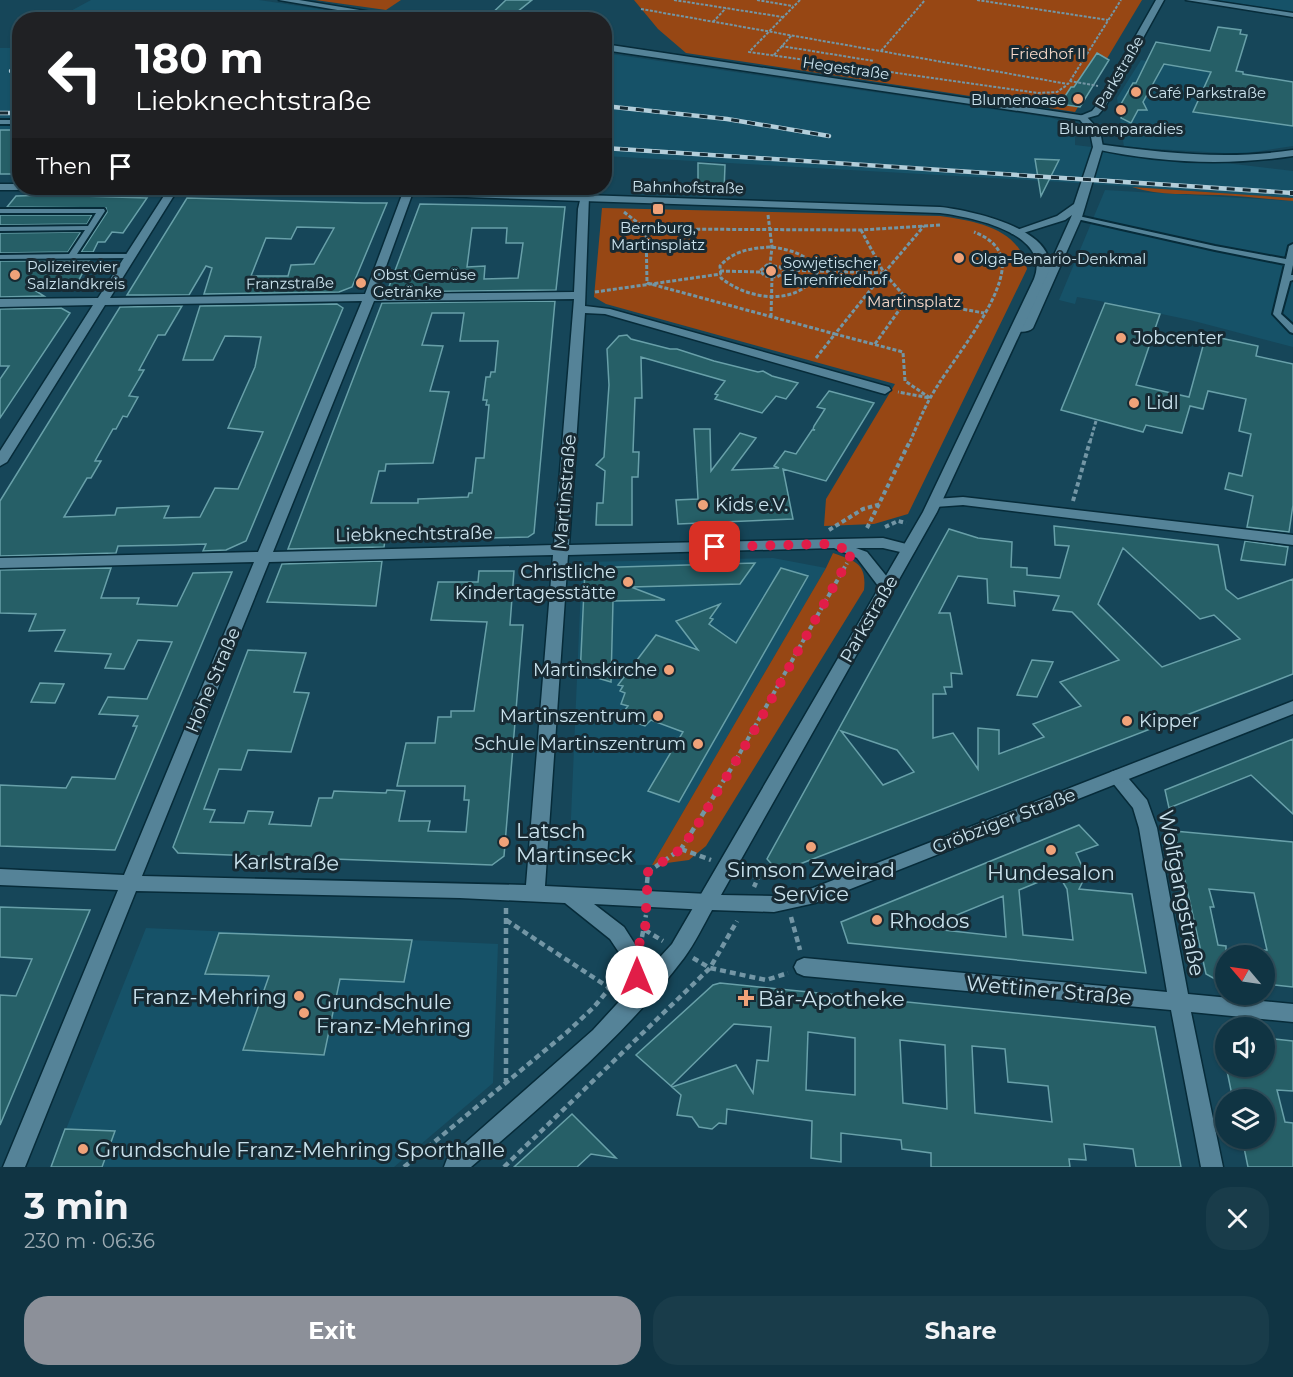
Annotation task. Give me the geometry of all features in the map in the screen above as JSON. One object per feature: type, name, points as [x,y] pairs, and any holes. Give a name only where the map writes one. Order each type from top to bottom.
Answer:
[{"type":"street","points":[[284,0],[315,2],[371,12]]},
{"type":"street","name":"Parkstraße","points":[[1017,328],[1027,328],[1078,211],[1098,147],[1095,131],[1083,118],[1095,113],[1160,0]]},
{"type":"street","points":[[1190,0],[1293,15]]},
{"type":"street","name":"Hegestraße","points":[[612,48],[1083,118]]},
{"type":"street","points":[[1098,147],[1239,161],[1293,153]]},
{"type":"street","points":[[0,462],[169,195]]},
{"type":"street","name":"Hohe Straße","points":[[14,1167],[265,556],[370,296],[407,195]]},
{"type":"street","name":"Bahnhofstraße","points":[[496,195],[940,210],[984,218],[1016,232]]},
{"type":"street","name":"Martinstraße","points":[[535,894],[579,309],[585,198]]},
{"type":"street","points":[[1016,232],[1078,211]]},
{"type":"street","name":"Parkstraße","points":[[455,1167],[591,1047],[642,996],[679,950],[708,902],[935,503],[1017,328],[1044,267],[1042,258],[1033,246],[1016,232]]},
{"type":"street","name":"Franzstraße","points":[[0,303],[580,294]]},
{"type":"street","points":[[579,309],[606,311],[885,390]]},
{"type":"street","points":[[946,480],[963,501]]},
{"type":"street","points":[[935,503],[963,501],[1293,540]]},
{"type":"street","name":"Liebknechtstraße","points":[[0,563],[825,544],[856,547],[883,543],[909,549]]},
{"type":"street","name":"Liebknechtstraße","points":[[856,547],[887,587]]},
{"type":"street","name":"Gröbziger Straße","points":[[708,902],[746,904],[787,902],[844,885],[1293,707]]},
{"type":"street","name":"Wolfgangstraße","points":[[1117,777],[1141,805],[1148,828],[1179,1002],[1212,1167]]},
{"type":"street","name":"Karlstraße","points":[[0,877],[129,883],[279,885],[507,893],[708,902]]},
{"type":"street","points":[[571,897],[617,933],[633,958],[642,996]]},
{"type":"street","name":"Wettiner Straße","points":[[804,967],[1293,1013]]},
{"type":"lane","points":[[0,211],[101,211],[71,257]]},
{"type":"lane","points":[[1078,211],[1215,248],[1290,262]]},
{"type":"lane","points":[[0,229],[90,228]]},
{"type":"lane","points":[[1293,246],[1289,278],[1277,315],[1293,330]]},
{"type":"lane","points":[[0,257],[130,256]]},
{"type":"path","points":[[674,0],[783,17]]},
{"type":"path","points":[[699,4],[703,0]]},
{"type":"path","points":[[757,0],[794,6]]},
{"type":"path","points":[[800,0],[749,52],[1038,93],[1062,92],[1120,0]]},
{"type":"path","points":[[880,52],[925,0]]},
{"type":"path","points":[[977,0],[1108,20]]},
{"type":"path","points":[[713,22],[726,8]]},
{"type":"path","points":[[641,9],[1068,84]]},
{"type":"path","points":[[773,55],[790,36]]},
{"type":"path","points":[[781,46],[874,61]]},
{"type":"path","points":[[1070,81],[1111,88]]},
{"type":"path","points":[[619,207],[646,229],[861,230],[948,225]]},
{"type":"path","points":[[767,213],[772,247],[770,265]]},
{"type":"path","points":[[808,368],[924,226]]},
{"type":"path","points":[[646,229],[647,283]]},
{"type":"path","points":[[861,230],[884,273],[907,299],[984,313]]},
{"type":"path","points":[[404,1167],[506,1082],[545,1053],[591,1011],[611,989],[633,958],[645,930],[648,872],[681,849],[754,731],[882,504],[930,398],[984,313],[998,284],[1002,263],[997,248],[986,237],[970,231]]},
{"type":"path","points":[[772,247],[802,255],[814,264],[818,271],[816,280],[804,290],[784,296],[737,290],[726,283],[720,272],[725,259],[741,250],[772,247]]},
{"type":"path","points":[[760,272],[761,268],[770,265],[784,270],[884,273]]},
{"type":"path","points":[[580,294],[720,272],[760,272],[772,277],[782,275],[784,270]]},
{"type":"path","points":[[771,317],[772,277]]},
{"type":"path","points":[[647,283],[903,352],[905,381],[930,398]]},
{"type":"path","points":[[874,344],[907,299]]},
{"type":"path","points":[[905,394],[930,398]]},
{"type":"path","points":[[1070,513],[1096,421]]},
{"type":"path","points":[[825,544],[834,525],[863,509],[882,504]]},
{"type":"path","points":[[867,528],[884,528],[898,521],[921,528]]},
{"type":"path","points":[[681,849],[728,867]]},
{"type":"path","points":[[506,1082],[507,893]]},
{"type":"path","points":[[679,950],[710,968],[766,980],[804,967],[787,902]]},
{"type":"path","points":[[506,920],[611,989]]},
{"type":"shaded area","points":[[91,0],[259,0],[339,12],[69,12]]},
{"type":"shaded area","points":[[1211,0],[1293,0],[1293,12]]},
{"type":"shaded area","points":[[0,48],[12,48],[12,151],[0,151]]},
{"type":"shaded area","points":[[612,54],[1052,118],[1071,128],[1075,136],[1075,145],[1293,171],[1293,198],[1063,182],[612,156]]},
{"type":"shaded area","points":[[1141,60],[1293,84],[1293,146],[1240,154],[1124,147],[1117,98]]},
{"type":"shaded area","points":[[1105,190],[1293,201],[1293,347],[1190,320],[1100,301],[1077,297],[1075,304],[1059,300]]},
{"type":"shaded area","name":"Martinszentrum","points":[[773,558],[826,568],[652,865],[569,864],[582,562]]},
{"type":"shaded area","name":"Grundschule Franz-Mehring","points":[[146,928],[498,944],[493,1083],[394,1167],[51,1167]]},
{"type":"green space","points":[[315,0],[401,0],[386,10]]},
{"type":"green space","name":"Friedhof II","points":[[634,0],[1142,0],[1075,112],[686,53],[658,29]]},
{"type":"green space","points":[[1132,187],[1293,198],[1293,201],[1228,195],[1164,193]]},
{"type":"green space","name":"Martinsplatz","points":[[602,208],[940,216],[981,224],[1006,236],[1015,244],[1023,255],[1027,269],[908,514],[874,524],[824,526],[826,499],[895,384],[606,304],[594,297]]},
{"type":"green space","points":[[833,553],[858,564],[864,574],[864,590],[706,846],[689,860],[652,865],[826,568]]},
{"type":"building","points":[[506,0],[532,0],[517,12],[493,12]]},
{"type":"building","points":[[1218,27],[1241,30],[1240,34],[1247,35],[1236,71],[1293,82],[1293,126],[1193,112],[1211,72],[1164,64],[1143,102],[1147,110],[1138,110],[1131,123],[1121,118],[1124,110],[1117,111],[1133,83],[1136,83],[1156,42],[1210,51]]},
{"type":"building","points":[[1097,53],[1109,60],[1080,107],[1060,104],[1071,87],[1074,87]]},
{"type":"building","points":[[0,130],[12,130],[12,174],[0,174]]},
{"type":"building","points":[[1035,159],[1059,160],[1041,196]]},
{"type":"building","points":[[698,163],[725,165],[724,192],[698,192]]},
{"type":"building","points":[[16,196],[147,198],[123,233],[112,232],[105,242],[98,242],[93,252],[81,252],[107,212],[106,208],[7,207]]},
{"type":"building","points":[[187,198],[387,203],[352,287],[339,292],[204,294],[212,268],[206,266],[189,295],[127,295]],"holes":[[[297,227],[334,228],[314,264],[291,265],[288,276],[251,276],[266,238],[291,239]]]},
{"type":"building","points":[[420,204],[565,207],[556,290],[387,292]],"holes":[[[472,228],[507,228],[506,243],[523,243],[518,278],[484,279],[485,266],[467,267]]]},
{"type":"building","points":[[0,215],[92,215],[87,224],[0,225]]},
{"type":"building","points":[[81,232],[68,252],[0,253],[0,233]]},
{"type":"building","points":[[0,261],[89,261],[75,287],[31,288],[44,296],[0,297]]},
{"type":"building","points":[[555,301],[534,533],[528,537],[385,540],[384,547],[288,549],[382,303]],"holes":[[[432,313],[464,313],[460,341],[498,341],[495,372],[491,372],[490,377],[486,377],[483,400],[487,400],[486,405],[489,405],[484,458],[476,458],[472,493],[469,493],[468,497],[418,499],[418,503],[371,503],[379,471],[385,471],[386,464],[433,463],[449,392],[430,391],[443,346],[422,345]]]},
{"type":"building","points":[[1105,303],[1160,314],[1136,385],[1189,397],[1206,335],[1258,346],[1256,356],[1293,364],[1293,505],[1289,532],[1247,527],[1253,496],[1225,489],[1229,473],[1242,476],[1251,434],[1239,431],[1246,399],[1208,391],[1203,409],[1190,406],[1182,433],[1146,425],[1143,432],[1061,410]]},
{"type":"building","points":[[337,304],[343,308],[246,541],[226,550],[203,551],[206,544],[118,546],[116,553],[0,556],[0,501],[120,307],[182,306],[165,335],[158,335],[139,370],[144,370],[129,396],[138,397],[127,417],[123,416],[116,429],[113,429],[95,461],[101,461],[91,478],[87,478],[64,517],[115,515],[117,508],[169,506],[164,518],[200,517],[215,488],[238,489],[263,432],[228,428],[255,367],[261,337],[225,336],[213,360],[183,360],[200,306]]},
{"type":"building","points":[[61,308],[70,313],[0,418],[0,379],[9,366],[0,366],[0,309]]},
{"type":"building","points":[[627,335],[631,339],[677,349],[758,372],[763,371],[772,376],[798,383],[786,399],[776,396],[762,413],[715,399],[718,395],[715,394],[725,381],[641,357],[642,398],[635,398],[633,452],[639,452],[638,477],[632,477],[632,525],[596,525],[597,503],[603,503],[605,471],[596,465],[604,457],[609,385],[607,349],[619,336]]},
{"type":"building","points":[[829,391],[874,403],[826,481],[783,469],[793,519],[678,524],[676,500],[698,499],[694,429],[710,429],[711,471],[740,433],[756,438],[732,470],[779,468],[774,466],[785,451],[796,454],[812,430],[815,430],[814,426],[825,409],[817,407]]},
{"type":"building","points":[[1054,526],[1218,545],[1226,589],[1238,599],[1293,579],[1293,674],[779,872],[767,859],[949,529],[978,538],[1012,542],[1011,567],[1027,568],[1027,575],[1060,578],[1069,546],[1055,545]],"holes":[[[1123,548],[1200,619],[1214,615],[1240,639],[1162,667],[1098,604]],[[958,576],[987,579],[988,603],[1015,606],[1014,591],[1059,596],[1053,610],[1072,612],[1119,660],[1060,682],[1081,706],[1033,724],[1044,737],[999,754],[999,730],[978,728],[978,769],[953,733],[933,738],[933,694],[946,694],[944,687],[952,687],[951,673],[962,674],[950,613],[939,613]],[[841,731],[897,750],[914,772],[883,785]]]},
{"type":"building","points":[[1245,541],[1288,547],[1285,565],[1241,560]]},
{"type":"building","points":[[382,561],[376,606],[267,602],[282,564]]},
{"type":"building","points":[[755,563],[740,584],[631,587],[665,600],[613,601],[611,682],[594,677],[580,677],[585,568]]},
{"type":"building","points":[[111,568],[101,598],[139,598],[137,604],[177,606],[193,573],[232,572],[115,850],[0,846],[0,785],[66,788],[72,777],[115,779],[137,726],[133,726],[138,716],[99,714],[108,697],[147,699],[172,642],[138,640],[124,669],[105,668],[111,654],[55,651],[65,630],[29,631],[36,614],[0,613],[0,570]]},
{"type":"building","points":[[781,568],[808,576],[679,802],[648,791],[683,732],[651,720],[645,726],[628,720],[631,715],[624,711],[628,706],[621,704],[625,693],[620,691],[623,686],[618,685],[656,635],[698,650],[676,621],[720,604],[710,618],[713,619],[709,624],[736,643]]},
{"type":"building","points":[[479,571],[514,571],[510,625],[523,625],[504,856],[492,865],[178,853],[173,847],[248,650],[306,653],[294,692],[309,693],[291,752],[248,750],[241,770],[219,769],[204,809],[215,810],[210,822],[244,823],[248,811],[273,812],[269,824],[311,826],[319,798],[332,798],[334,791],[386,793],[387,790],[405,791],[399,821],[430,821],[428,831],[466,832],[469,800],[464,800],[465,786],[397,786],[406,743],[435,743],[438,717],[451,717],[451,711],[474,711],[487,622],[431,620],[438,582],[478,582]]},
{"type":"building","points":[[1032,660],[1053,662],[1037,697],[1017,695]]},
{"type":"building","points":[[40,683],[64,684],[55,703],[31,702]]},
{"type":"building","points":[[1293,739],[1293,814],[1251,775],[1169,808],[1165,790]]},
{"type":"building","points":[[1079,825],[1098,845],[1076,853],[1086,875],[1079,889],[1132,894],[1146,973],[848,943],[841,922]],"holes":[[[1058,874],[1067,889],[1073,940],[1023,935],[1019,890]],[[1003,896],[1006,937],[925,928]]]},
{"type":"building","points":[[1174,831],[1293,842],[1293,987],[1275,985],[1275,945],[1266,945],[1254,893],[1209,889],[1214,907],[1210,907],[1218,945],[1215,945],[1215,979],[1206,974]]},
{"type":"building","points":[[0,907],[90,910],[0,1125],[0,995],[16,996],[32,959],[0,957]]},
{"type":"building","name":"Franz-Mehring","points":[[219,933],[412,940],[404,982],[340,979],[324,1055],[243,1050],[269,976],[205,974]]},
{"type":"building","points":[[720,983],[1155,1027],[1181,1167],[1136,1167],[1133,1149],[1084,1144],[1086,1160],[1069,1159],[1070,1167],[931,1167],[931,1153],[902,1149],[901,1140],[841,1133],[841,1162],[811,1158],[812,1121],[727,1109],[726,1124],[719,1123],[712,1129],[699,1127],[692,1117],[677,1115],[681,1095],[672,1087],[736,1065],[753,1093],[757,1060],[768,1061],[771,1027],[734,1024],[671,1086],[636,1055],[713,985]],"holes":[[[808,1032],[855,1038],[855,1095],[806,1090]],[[900,1040],[945,1045],[947,1109],[903,1103]],[[972,1046],[1005,1049],[1008,1082],[1048,1086],[1052,1122],[975,1113]]]},
{"type":"building","points":[[1275,1039],[1293,1041],[1293,1091],[1277,1090],[1285,1122],[1293,1123],[1293,1167],[1248,1167],[1244,1149],[1275,1149],[1275,1089],[1231,1089],[1228,1077],[1275,1077]]},
{"type":"building","points":[[572,1114],[616,1158],[591,1154],[577,1167],[514,1167]]},
{"type":"building","name":"Grundschule Franz-Mehring Sporthalle","points":[[65,1129],[115,1131],[102,1167],[51,1167]]},
{"type":"railway","points":[[612,107],[727,119],[829,136]]},
{"type":"railway","points":[[0,113],[12,113]]},
{"type":"railway","points":[[612,149],[1293,193],[1290,193]]},
{"type":"place","name":"Café Parkstraße","points":[[1136,92]]},
{"type":"place","name":"Blumenoase","points":[[1078,99]]},
{"type":"place","name":"Blumenparadies","points":[[1121,110]]},
{"type":"place","name":"Bernburg, Martinsplatz","points":[[658,209]]},
{"type":"place","name":"Olga-Benario-Denkmal","points":[[959,258]]},
{"type":"place","name":"Sowjetischer Ehrenfriedhof","points":[[771,271]]},
{"type":"place","name":"Polizeirevier Salzlandkreis","points":[[15,275]]},
{"type":"place","name":"Obst Gemüse Getränke","points":[[361,283]]},
{"type":"place","name":"Jobcenter","points":[[1121,338]]},
{"type":"place","name":"Lidl","points":[[1134,403]]},
{"type":"place","name":"Kids e.V.","points":[[703,505]]},
{"type":"place","name":"Christliche Kindertagesstätte","points":[[628,582]]},
{"type":"place","name":"Martinskirche","points":[[669,670]]},
{"type":"place","name":"Martinszentrum","points":[[658,716]]},
{"type":"place","name":"Kipper","points":[[1127,721]]},
{"type":"place","name":"Schule Martinszentrum","points":[[698,744]]},
{"type":"place","name":"Latsch Martinseck","points":[[504,842]]},
{"type":"place","name":"Simson Zweirad Service","points":[[811,847]]},
{"type":"place","name":"Hundesalon","points":[[1051,850]]},
{"type":"place","name":"Rhodos","points":[[877,920]]},
{"type":"place","name":"Franz-Mehring","points":[[299,996]]},
{"type":"place","name":"Bär-Apotheke","points":[[746,998]]},
{"type":"place","name":"Grundschule Franz-Mehring","points":[[304,1013]]},
{"type":"place","name":"Grundschule Franz-Mehring Sporthalle","points":[[83,1149]]},
{"type":"route","points":[[637,977],[633,958],[645,930],[648,872],[681,849],[695,829],[754,731],[853,551],[828,544],[715,547]]}]
